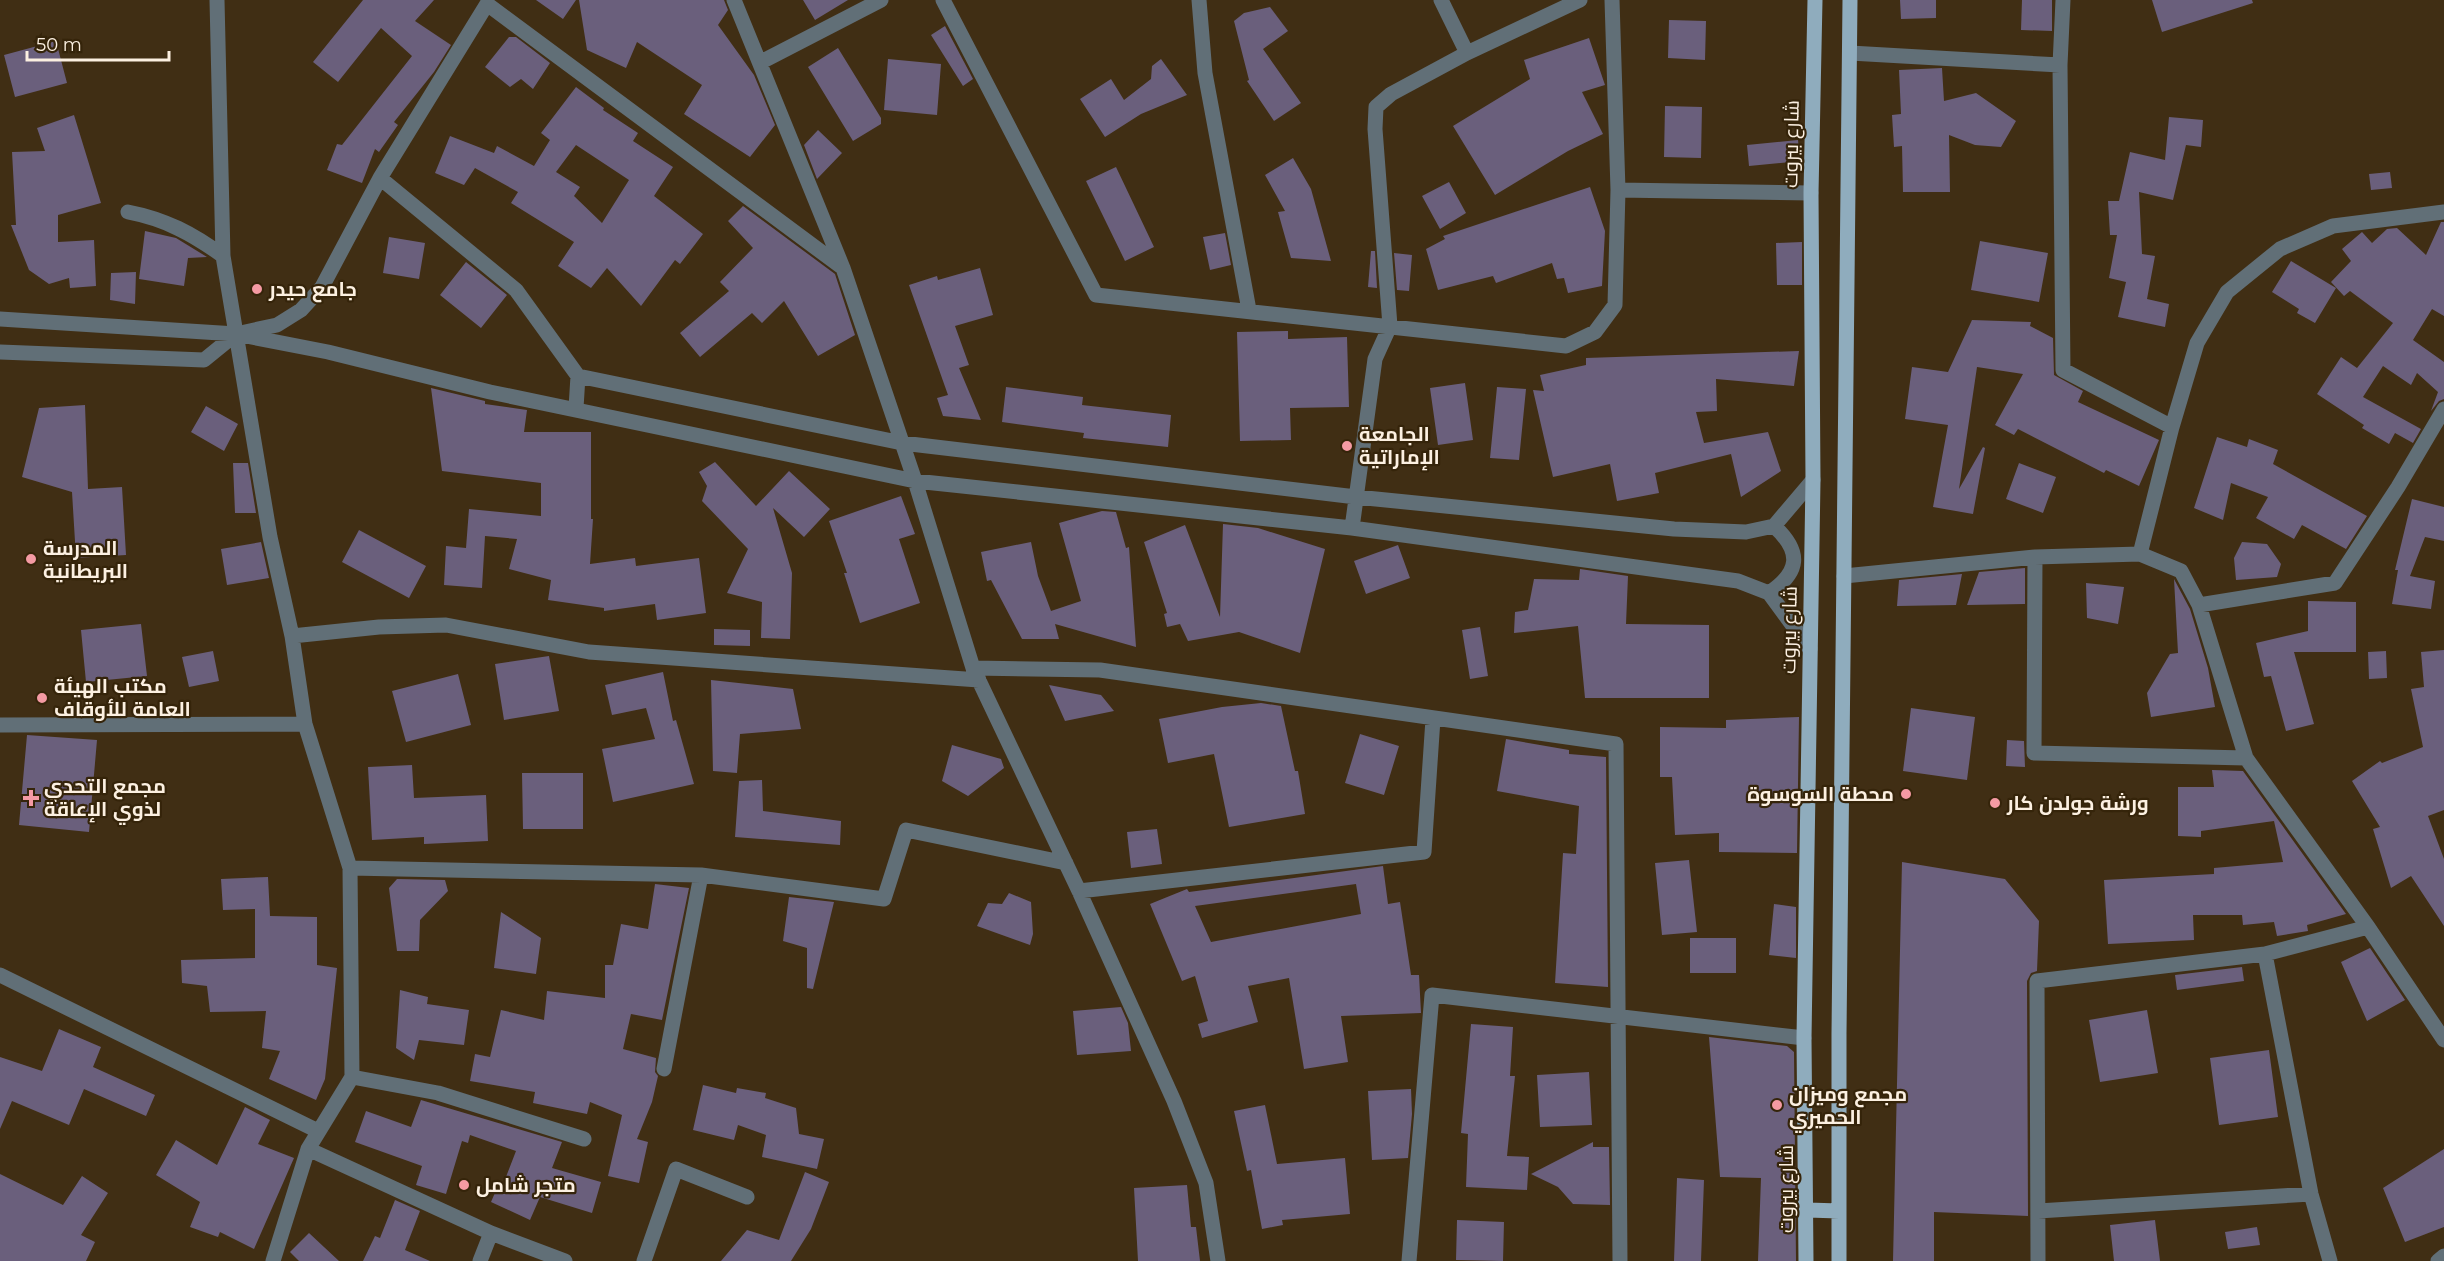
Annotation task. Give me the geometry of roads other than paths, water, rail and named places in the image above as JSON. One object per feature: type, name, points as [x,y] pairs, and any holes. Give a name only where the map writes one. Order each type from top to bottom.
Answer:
[{"type":"main road","name":"شارع بيروت","points":[[1806,1261],[1808,1210],[1804,1038],[1813,480],[1811,194],[1815,0]]},
{"type":"main road","points":[[1839,1261],[1850,0]]},
{"type":"main road","points":[[1808,1210],[1839,1211]]},
{"type":"street","points":[[217,0],[223,256],[270,537],[292,636],[305,724],[350,868],[352,1077],[308,1149],[273,1261]]},
{"type":"street","points":[[734,0],[843,268],[915,481],[976,674],[1079,891],[1174,1101],[1206,1183],[1218,1261]]},
{"type":"street","points":[[761,62],[881,0]]},
{"type":"street","points":[[943,0],[1096,296],[1249,310],[1566,346],[1595,332],[1615,305],[1618,190],[1612,0]]},
{"type":"street","points":[[1200,0],[1205,73],[1249,310]]},
{"type":"street","points":[[1441,0],[1467,53]]},
{"type":"street","points":[[1352,528],[1375,359],[1390,326],[1375,129],[1376,107],[1391,94],[1467,53],[1580,0]]},
{"type":"street","points":[[2063,0],[2060,65],[2063,370],[2172,427]]},
{"type":"street","points":[[0,352],[204,360],[236,334],[277,325],[301,310],[322,287],[380,178],[487,1],[843,268]]},
{"type":"street","points":[[1850,53],[2060,65]]},
{"type":"street","points":[[380,178],[516,290],[578,376],[576,408]]},
{"type":"street","points":[[1618,190],[1811,194]]},
{"type":"street","points":[[128,212],[157,218],[194,236],[223,256]]},
{"type":"street","points":[[2139,554],[2172,427],[2198,344],[2227,292],[2280,249],[2333,226],[2444,212]]},
{"type":"street","points":[[0,319],[236,334],[328,352],[490,392],[576,408],[915,481],[1352,528],[1738,581],[1770,593],[1810,649]]},
{"type":"street","points":[[578,376],[902,443],[1356,497],[1674,529],[1746,532],[1774,526],[1813,480]]},
{"type":"street","points":[[2199,605],[2335,583],[2398,487],[2444,410]]},
{"type":"street","points":[[1770,593],[1788,580],[1795,558],[1787,538],[1774,526]]},
{"type":"street","points":[[1844,576],[2034,556],[2139,554],[2181,571],[2199,605],[2246,758],[2368,927],[2444,1040]]},
{"type":"street","points":[[2034,556],[2034,753],[2246,758]]},
{"type":"street","points":[[292,636],[379,627],[446,626],[589,652],[976,674],[1100,670],[1616,744],[1620,1261]]},
{"type":"street","points":[[1079,891],[1424,852],[1433,719]]},
{"type":"street","points":[[0,725],[305,724]]},
{"type":"street","points":[[350,868],[701,875],[884,899],[906,830],[1066,863]]},
{"type":"street","points":[[664,1069],[701,875]]},
{"type":"street","points":[[2038,1261],[2037,981],[2265,954],[2368,927]]},
{"type":"street","points":[[2265,954],[2311,1194],[2330,1261]]},
{"type":"street","points":[[0,975],[318,1131]]},
{"type":"street","points":[[1409,1261],[1432,995],[1804,1038]]},
{"type":"street","points":[[352,1077],[438,1093],[584,1139]]},
{"type":"street","points":[[308,1149],[491,1233],[565,1261]]},
{"type":"street","points":[[644,1261],[676,1169],[747,1197]]},
{"type":"street","points":[[2038,1211],[2311,1194]]},
{"type":"street","points":[[480,1261],[491,1233]]},
{"type":"street","points":[[2438,1261],[2444,1256]]},
{"type":"place","name":"جامع حيدر","points":[[257,289]]},
{"type":"place","name":"الجامعة الإماراتية","points":[[1347,446]]},
{"type":"place","name":"المدرسة البريطانية","points":[[31,559]]},
{"type":"place","name":"مكتب الهيئة العامة للأوقاف","points":[[42,698]]},
{"type":"place","name":"محطة السوسوة","points":[[1906,794]]},
{"type":"place","name":"مجمع التحدي لذوي الإعاقة","points":[[31,798]]},
{"type":"place","name":"ورشة جولدن كار","points":[[1995,803]]},
{"type":"place","name":"مجمع وميزان الحميري","points":[[1777,1105]]},
{"type":"place","name":"متجر شامل","points":[[464,1185]]}]
